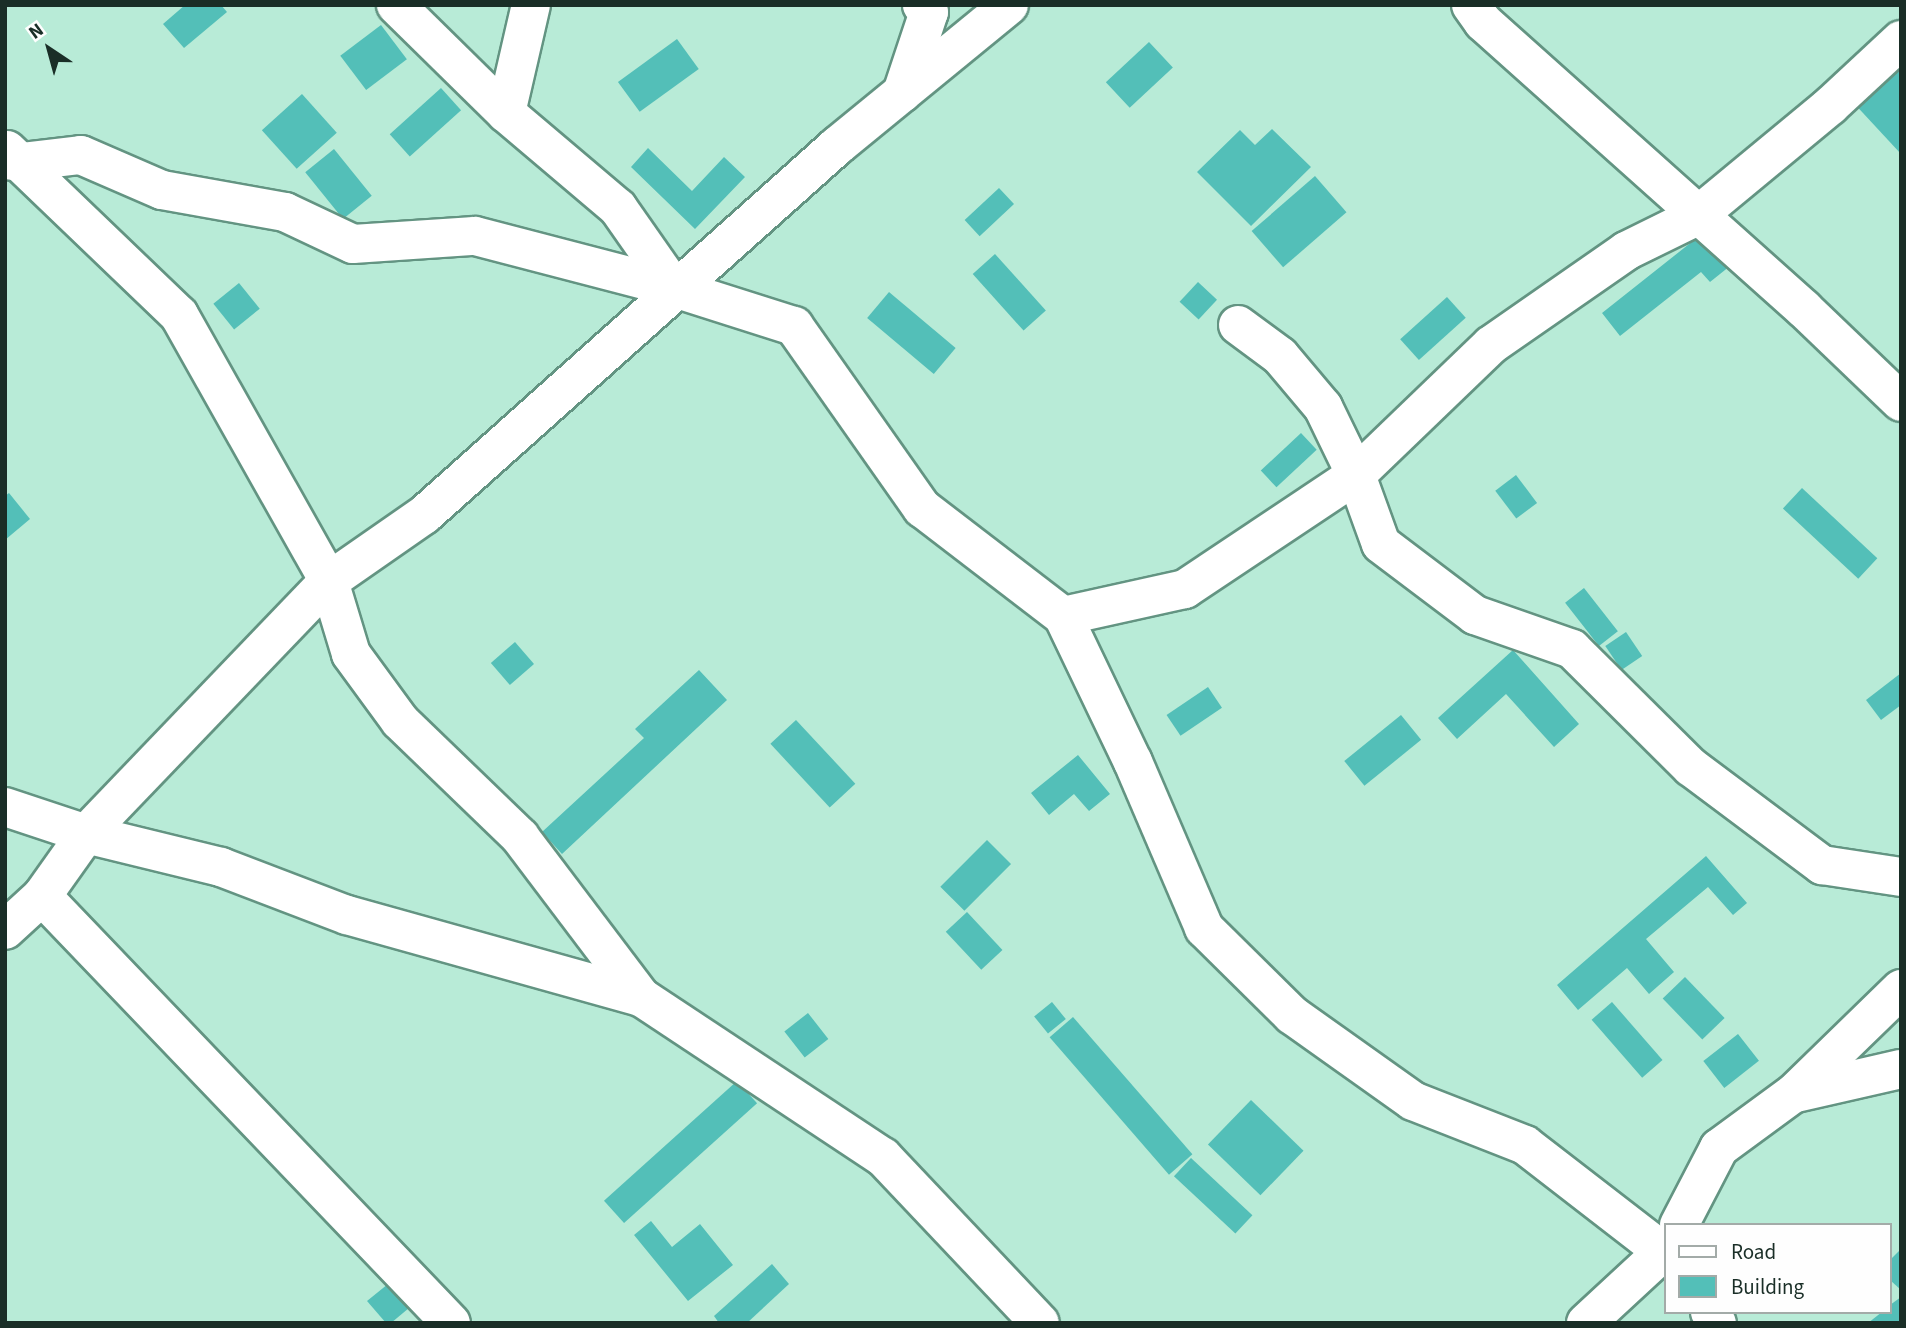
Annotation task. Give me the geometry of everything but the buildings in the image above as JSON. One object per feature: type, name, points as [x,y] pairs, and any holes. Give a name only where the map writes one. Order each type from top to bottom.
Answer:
[{"type":"street","points":[[396,5],[506,113],[618,208],[674,289]]},
{"type":"street","points":[[506,113],[531,5]]},
{"type":"street","points":[[902,93],[929,12],[922,5]]},
{"type":"street","points":[[5,930],[42,896],[86,834],[329,581],[424,516],[674,289],[1009,5]]},
{"type":"street","points":[[1471,5],[1483,22],[1804,309],[1901,402]]},
{"type":"street","points":[[1063,616],[1185,589],[1356,475],[1491,345],[1626,251],[1697,216],[1830,106],[1901,40]]},
{"type":"street","points":[[10,157],[81,155],[162,190],[285,212],[353,244],[475,236],[674,289],[794,327],[922,508],[1063,616],[1133,762],[1204,928],[1292,1015],[1413,1101],[1525,1145],[1664,1242]]},
{"type":"street","points":[[10,157],[179,315],[329,581],[351,654],[400,722],[520,837],[641,997]]},
{"type":"street","points":[[1238,325],[1280,356],[1323,407],[1356,475],[1381,544],[1475,615],[1572,649],[1691,767],[1822,865],[1901,877]]},
{"type":"street","points":[[5,807],[86,834],[221,867],[347,915],[641,997],[883,1157],[1030,1319]]},
{"type":"street","points":[[42,896],[451,1323]]},
{"type":"street","points":[[1680,1223],[1719,1148],[1794,1093],[1901,989]]},
{"type":"street","points":[[1794,1093],[1901,1069]]},
{"type":"street","points":[[1586,1323],[1664,1250]]}]
